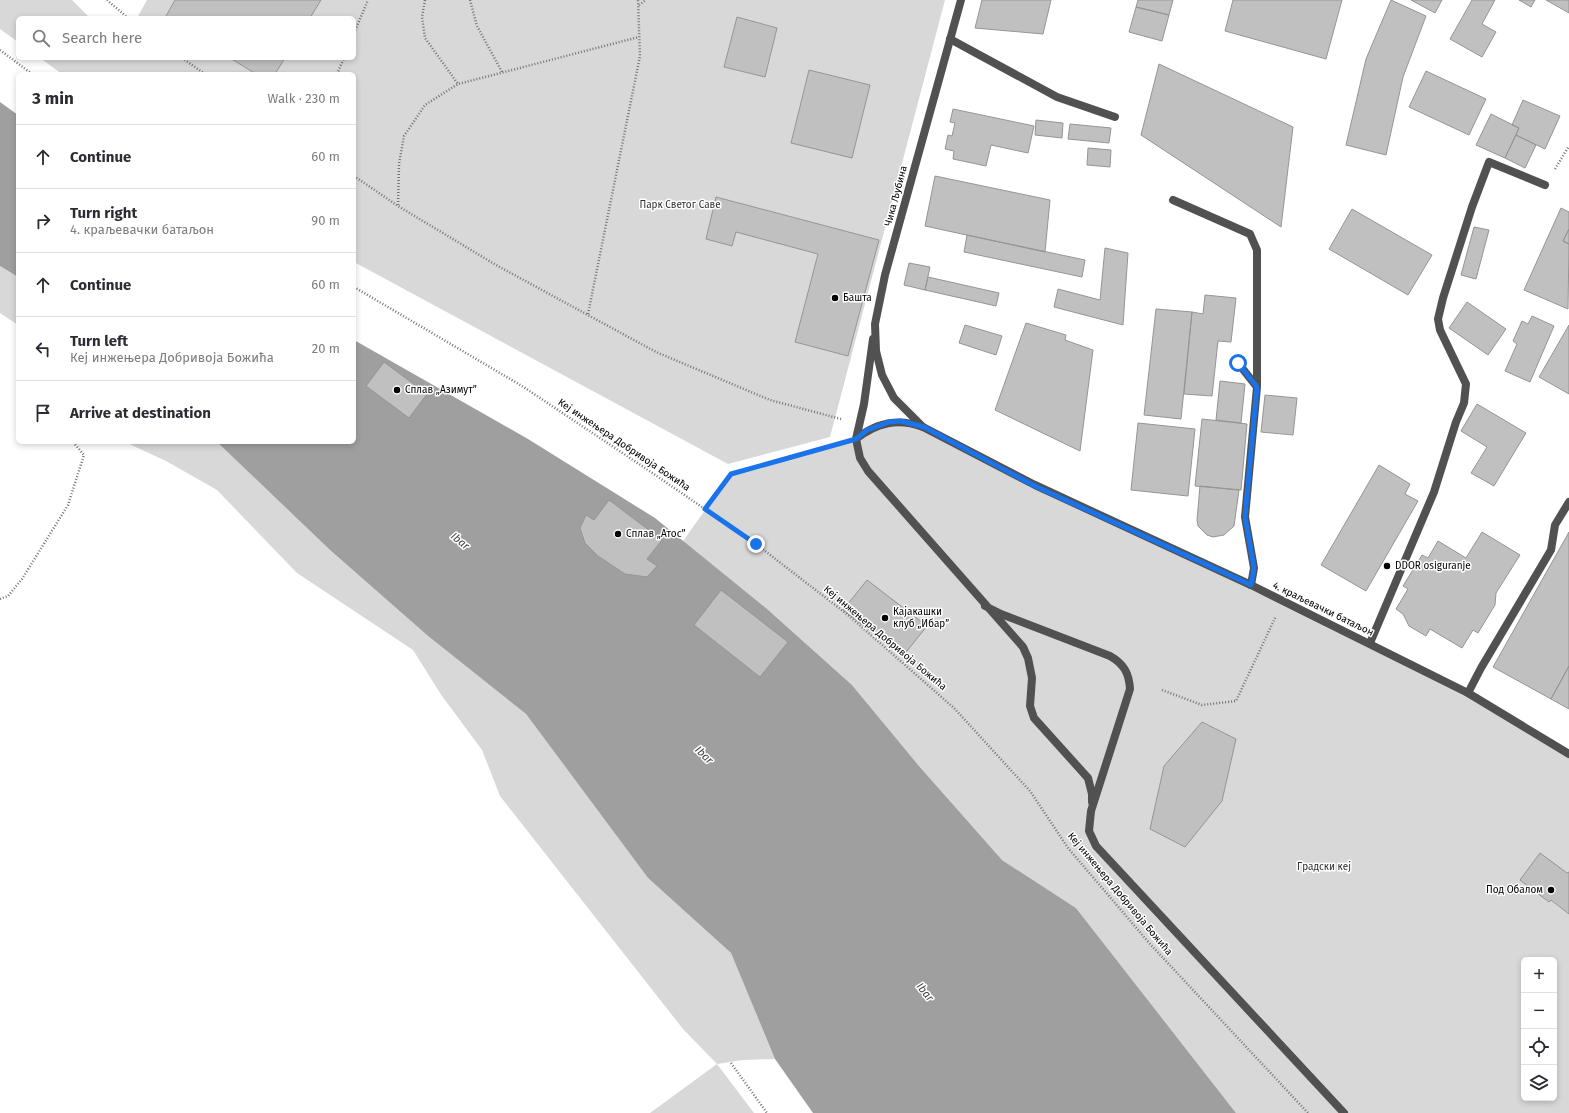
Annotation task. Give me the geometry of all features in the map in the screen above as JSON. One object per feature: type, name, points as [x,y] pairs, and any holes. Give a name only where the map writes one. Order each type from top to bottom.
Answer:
[{"type":"street","name":"Чика Љубина","points":[[894,398],[882,375],[876,351],[875,324],[885,275],[961,0]]},
{"type":"street","points":[[950,39],[1057,97],[1115,117]]},
{"type":"street","points":[[1370,643],[1434,492],[1456,422],[1464,403],[1466,384],[1440,330],[1438,319],[1443,298],[1489,162],[1545,185]]},
{"type":"street","points":[[1173,200],[1250,234],[1257,250],[1257,387],[1245,517],[1254,568],[1251,585]]},
{"type":"street","points":[[875,324],[864,404],[856,439],[860,458],[868,471],[985,606],[1023,647],[1028,658],[1032,678],[1030,706],[1034,718],[1088,778],[1092,794],[1089,830],[1096,846],[1344,1113]]},
{"type":"street","points":[[1238,363],[1257,387]]},
{"type":"street","name":"4. краљевачки батаљон","points":[[894,398],[924,427],[1035,486],[1251,585],[1370,643],[1468,693],[1569,754]]},
{"type":"street","points":[[856,439],[867,430],[889,422],[901,421],[924,427]]},
{"type":"street","points":[[1468,693],[1550,550],[1555,525],[1569,502]]},
{"type":"street","points":[[985,606],[1001,614],[1110,656],[1119,661],[1126,669],[1130,689],[1091,811]]},
{"type":"path","points":[[107,0],[126,16]]},
{"type":"path","points":[[356,28],[368,0]]},
{"type":"path","points":[[425,0],[422,17],[425,38],[458,84]]},
{"type":"path","points":[[470,0],[477,26],[502,72]]},
{"type":"path","points":[[588,315],[627,127],[640,56],[638,0]]},
{"type":"path","points":[[638,5],[646,0]]},
{"type":"path","points":[[398,206],[399,164],[404,136],[425,104],[458,84],[639,37]]},
{"type":"path","points":[[0,50],[29,72]]},
{"type":"path","points":[[185,60],[202,72]]},
{"type":"path","points":[[338,72],[343,60]]},
{"type":"path","points":[[1545,185],[1569,146]]},
{"type":"path","points":[[356,177],[398,206],[496,266],[656,352],[770,400],[841,419]]},
{"type":"path","name":"Кеј инжењера Добривоја Божића","points":[[356,288],[522,386],[756,544],[848,615],[954,708],[1030,790],[1068,848],[1150,944],[1308,1113]]},
{"type":"path","points":[[705,509],[731,474],[856,439]]},
{"type":"path","points":[[0,600],[8,596],[22,579],[68,505],[84,455],[75,444]]},
{"type":"path","points":[[1271,613],[1281,618]]},
{"type":"path","points":[[1162,690],[1202,705],[1236,700],[1276,616]]},
{"type":"path","points":[[731,1063],[767,1113]]},
{"type":"green space","points":[[0,0],[72,0],[88,16],[16,16],[16,41],[0,29]]},
{"type":"green space","name":"Парк Светог Саве","points":[[147,0],[945,0],[830,437],[728,464],[356,263],[356,72],[59,72],[43,60],[356,60],[356,16],[138,16]]},
{"type":"green space","points":[[0,266],[16,276],[16,324],[0,313]]},
{"type":"green space","name":"Градски кеј","points":[[912,423],[1468,693],[1569,754],[1569,1113],[1236,1113],[1076,908],[1002,860],[919,766],[852,685],[766,608],[683,541],[731,474],[856,439],[867,430]]},
{"type":"green space","points":[[129,444],[219,444],[330,550],[428,636],[526,714],[648,878],[731,953],[775,1059],[743,1060],[717,1064],[683,1029],[500,796],[482,750],[442,696],[413,650],[297,573],[217,490],[166,461]]},
{"type":"green space","points":[[717,1064],[754,1113],[650,1113]]},
{"type":"water","points":[[0,102],[16,114],[16,276],[0,266]]},
{"type":"water","name":"Ibar","points":[[356,341],[528,439],[655,518],[766,608],[852,685],[919,766],[1002,860],[1076,908],[1236,1113],[813,1113],[775,1059],[731,953],[648,878],[526,714],[428,636],[330,550],[219,444],[356,444]]},
{"type":"building","points":[[175,0],[321,0],[311,16],[166,16]]},
{"type":"building","points":[[982,0],[1051,0],[1043,34],[975,28]]},
{"type":"building","points":[[1138,0],[1173,0],[1169,15],[1136,7]]},
{"type":"building","points":[[1233,0],[1342,0],[1326,59],[1225,31]]},
{"type":"building","points":[[1391,0],[1426,16],[1403,77],[1386,155],[1346,145],[1366,59]]},
{"type":"building","points":[[1411,0],[1442,0],[1435,13]]},
{"type":"building","points":[[1472,0],[1495,0],[1482,24],[1496,32],[1482,57],[1450,39]]},
{"type":"building","points":[[1519,0],[1535,0],[1531,7]]},
{"type":"building","points":[[1546,0],[1569,0],[1569,13]]},
{"type":"building","points":[[1136,7],[1169,15],[1162,41],[1129,32]]},
{"type":"building","points":[[737,17],[777,28],[765,77],[724,67]]},
{"type":"building","points":[[233,60],[284,60],[276,72],[253,72]]},
{"type":"building","points":[[1159,64],[1293,127],[1281,227],[1141,135]]},
{"type":"building","points":[[809,70],[870,85],[852,158],[791,143]]},
{"type":"building","points":[[1426,71],[1486,99],[1469,135],[1409,107]]},
{"type":"building","points":[[1523,100],[1560,116],[1545,149],[1516,135],[1519,128],[1512,125]]},
{"type":"building","points":[[953,109],[1034,126],[1028,153],[991,145],[986,166],[953,159],[954,151],[945,149],[948,135],[952,136],[955,123],[950,122]]},
{"type":"building","points":[[1491,114],[1519,128],[1505,158],[1476,145]]},
{"type":"building","points":[[1036,120],[1063,123],[1062,138],[1035,135]]},
{"type":"building","points":[[1070,124],[1111,128],[1109,143],[1068,139]]},
{"type":"building","points":[[1516,135],[1536,145],[1525,168],[1505,158]]},
{"type":"building","points":[[1088,148],[1111,150],[1110,167],[1087,165]]},
{"type":"building","points":[[935,176],[1050,200],[1045,252],[925,226]]},
{"type":"building","name":"Башта","points":[[716,197],[879,240],[848,356],[795,342],[818,254],[736,232],[732,246],[706,239]]},
{"type":"building","points":[[1561,208],[1569,212],[1569,229],[1563,241],[1569,244],[1568,309],[1524,290]]},
{"type":"building","points":[[1352,209],[1432,255],[1408,295],[1329,249]]},
{"type":"building","points":[[1474,227],[1489,230],[1476,279],[1461,275]]},
{"type":"building","points":[[1569,229],[1569,244],[1563,241]]},
{"type":"building","points":[[967,235],[1085,260],[1082,277],[964,252]]},
{"type":"building","points":[[1105,248],[1128,253],[1123,325],[1054,307],[1058,289],[1100,300]]},
{"type":"building","points":[[909,263],[930,267],[925,290],[904,285]]},
{"type":"building","points":[[928,277],[999,293],[996,306],[925,290]]},
{"type":"building","points":[[1205,295],[1236,298],[1231,342],[1218,341],[1212,396],[1184,394],[1192,312],[1203,314]]},
{"type":"building","points":[[1467,302],[1506,329],[1488,355],[1449,328]]},
{"type":"building","points":[[1156,309],[1192,312],[1181,419],[1144,415]]},
{"type":"building","points":[[1532,316],[1554,326],[1530,382],[1505,371],[1517,344],[1513,341],[1522,321],[1528,324]]},
{"type":"building","points":[[1026,323],[1066,335],[1065,340],[1093,350],[1080,451],[995,410]]},
{"type":"building","points":[[965,325],[1002,336],[996,355],[959,343]]},
{"type":"building","points":[[1569,325],[1569,394],[1539,377]]},
{"type":"building","name":"Сплав „Азимут”","points":[[384,362],[427,394],[409,418],[366,386]]},
{"type":"building","points":[[1220,381],[1245,384],[1241,423],[1216,420]]},
{"type":"building","points":[[1265,395],[1297,398],[1293,435],[1261,432]]},
{"type":"building","points":[[1477,404],[1526,433],[1494,486],[1471,473],[1487,447],[1461,431]]},
{"type":"building","points":[[1202,419],[1247,424],[1241,490],[1195,486]]},
{"type":"building","points":[[1138,423],[1195,429],[1188,496],[1131,490]]},
{"type":"building","points":[[1379,465],[1410,484],[1405,494],[1418,501],[1366,591],[1321,565]]},
{"type":"building","points":[[1200,486],[1239,490],[1234,526],[1224,535],[1213,537],[1207,535],[1198,526],[1197,520]]},
{"type":"building","name":"Сплав „Атос”","points":[[609,500],[662,540],[647,559],[657,566],[647,577],[625,574],[598,556],[585,543],[580,528],[586,515],[594,520]]},
{"type":"building","points":[[1482,532],[1520,555],[1496,593],[1495,605],[1478,633],[1473,630],[1462,648],[1430,629],[1426,636],[1409,626],[1403,614],[1396,609],[1408,589],[1403,586],[1422,555],[1428,558],[1438,541],[1466,558]]},
{"type":"building","points":[[1569,532],[1569,666],[1551,699],[1493,667]]},
{"type":"building","name":"Кајакашки клуб „Ибар”","points":[[867,580],[927,626],[903,656],[843,610]]},
{"type":"building","points":[[721,590],[788,642],[760,677],[694,625]]},
{"type":"building","points":[[1569,666],[1569,709],[1551,699]]},
{"type":"building","points":[[1202,722],[1236,739],[1222,801],[1185,847],[1150,829],[1164,766]]},
{"type":"building","name":"Под Обалом","points":[[1540,853],[1567,873],[1569,872],[1569,914],[1551,900],[1549,902],[1520,880]]},
{"type":"place","name":"Башта","points":[[835,298]]},
{"type":"place","name":"Сплав „Азимут”","points":[[397,390]]},
{"type":"place","name":"Сплав „Атос”","points":[[618,534]]},
{"type":"place","name":"DDOR osiguranje","points":[[1387,566]]},
{"type":"place","name":"Кајакашки клуб „Ибар”","points":[[885,618]]},
{"type":"place","name":"Под Обалом","points":[[1551,890]]},
{"type":"route","points":[[756,544],[705,509],[731,474],[856,439],[867,430],[879,425],[901,421],[924,427],[1035,486],[1251,585],[1254,568],[1245,517],[1257,387],[1238,363]]}]
